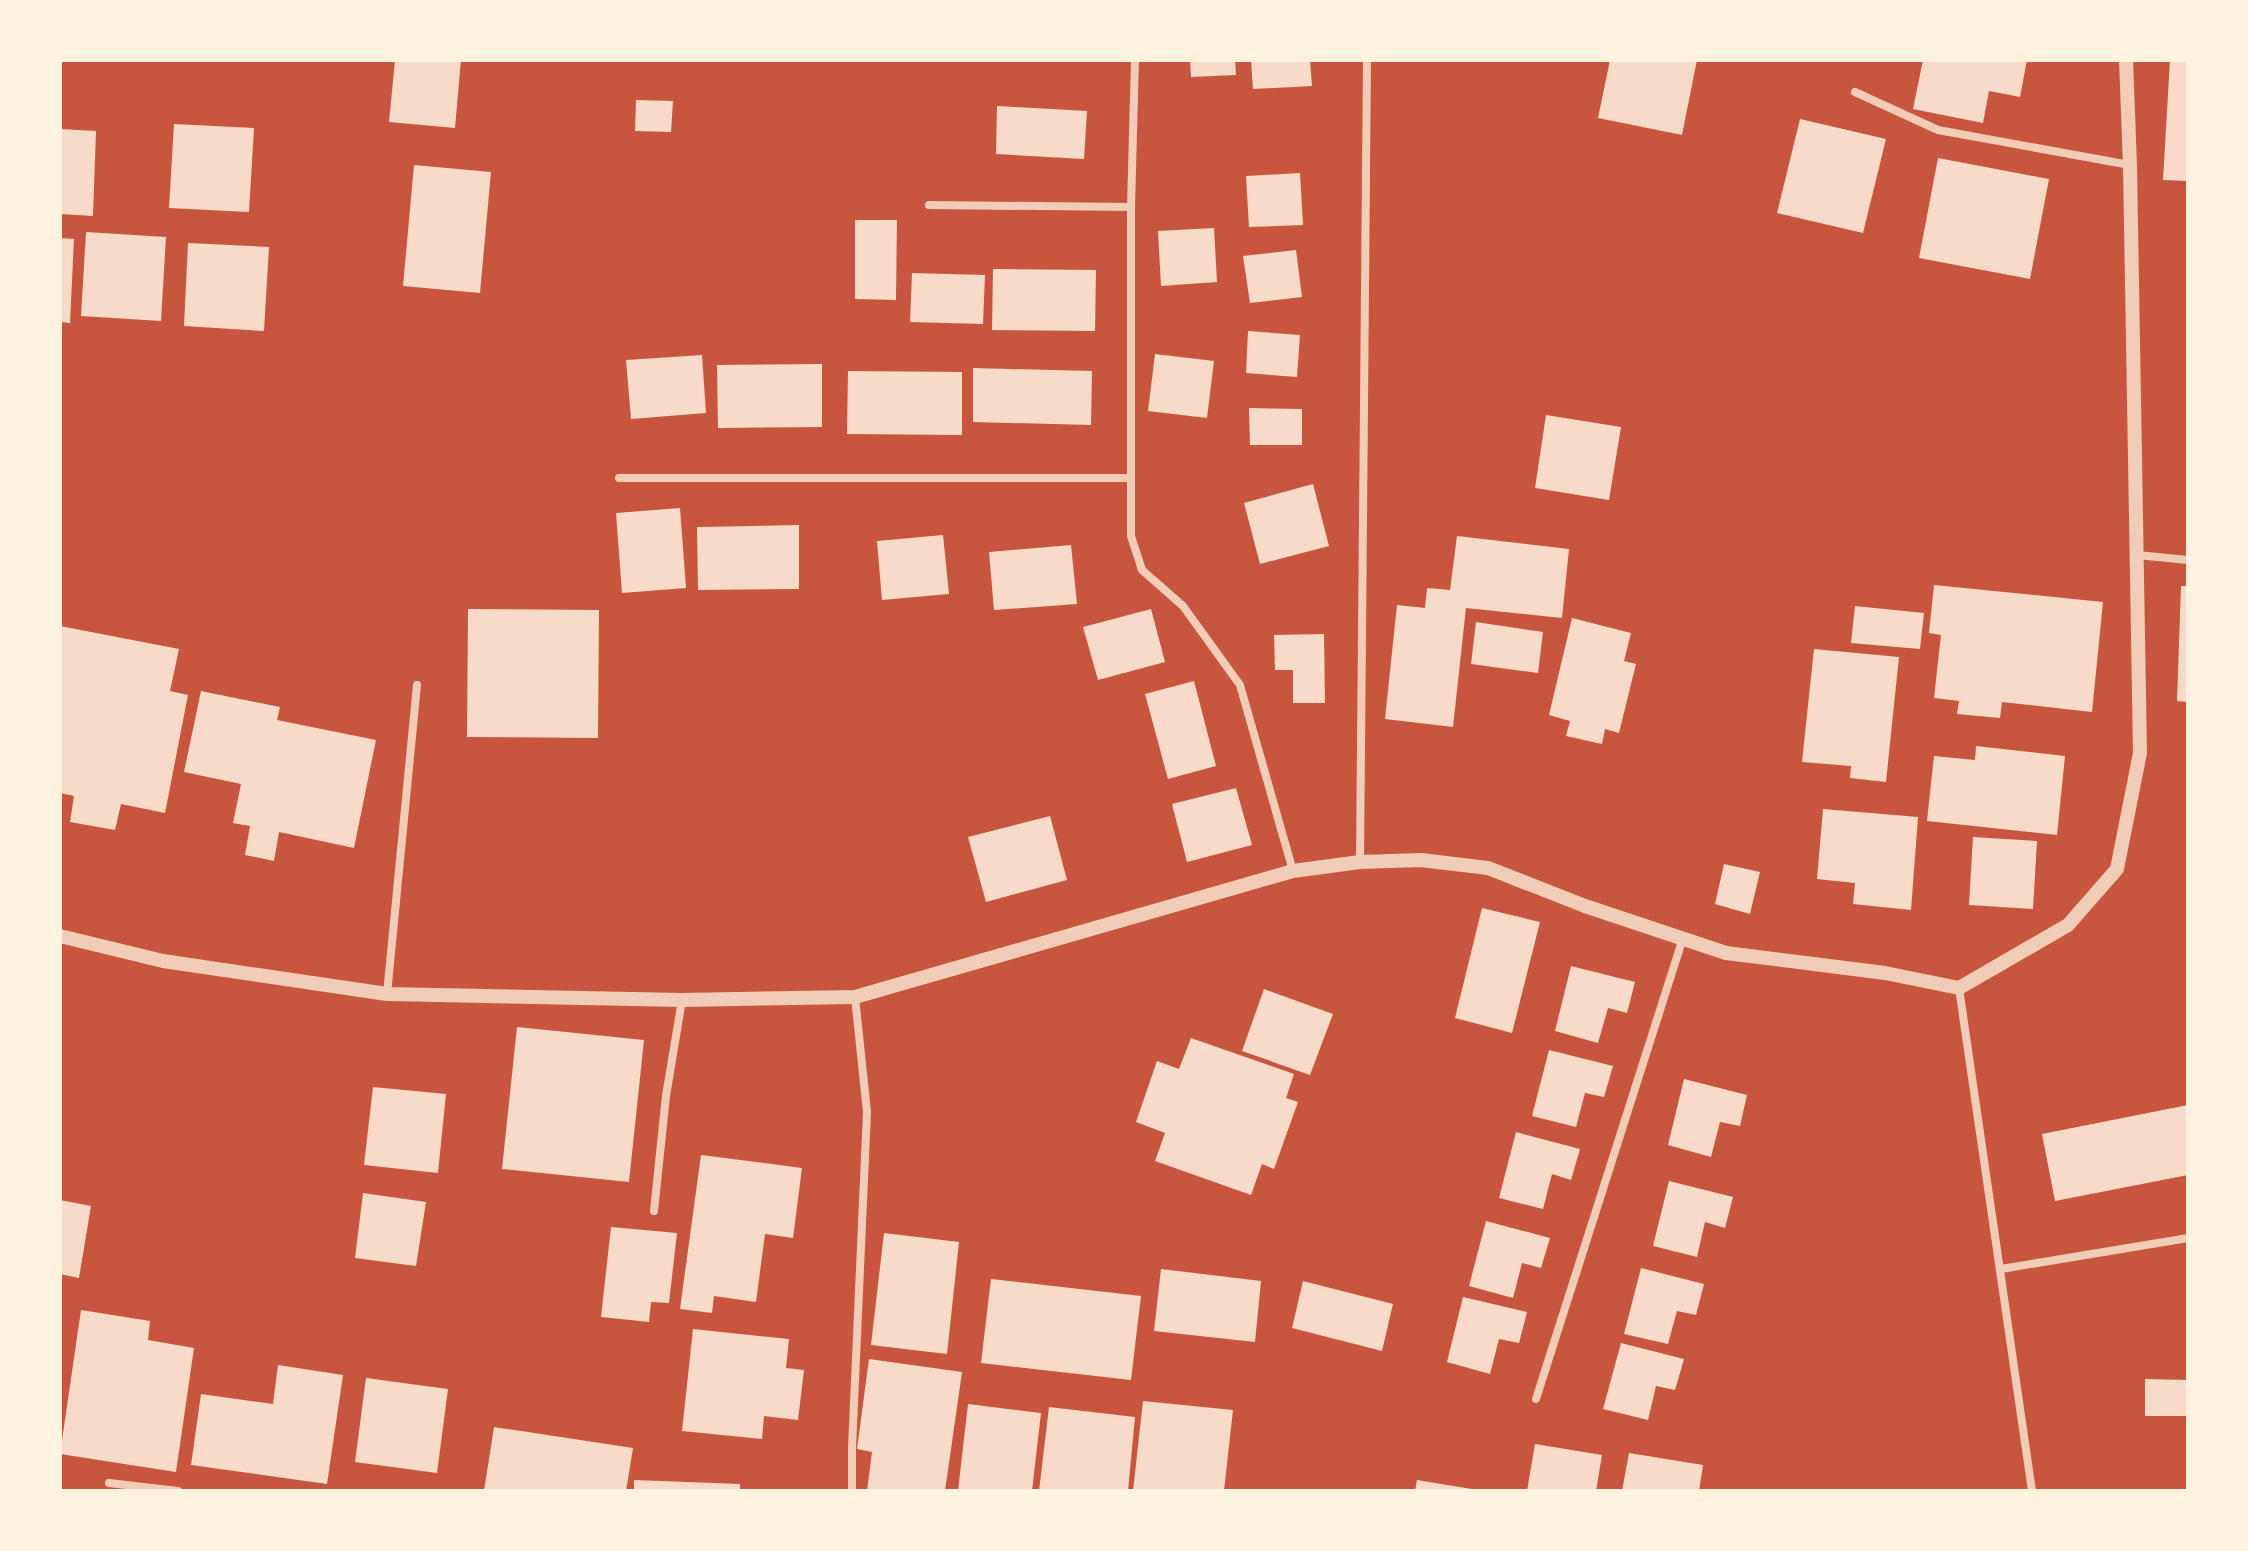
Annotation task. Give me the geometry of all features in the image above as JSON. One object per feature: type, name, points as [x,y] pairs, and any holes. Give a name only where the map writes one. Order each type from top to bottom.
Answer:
[{"type":"street","points":[[1135,60],[1131,207],[1131,536],[1142,570],[1183,606],[1240,685],[1293,871]]},
{"type":"street","points":[[1360,862],[1367,60]]},
{"type":"street","points":[[60,936],[163,961],[387,994],[682,1000],[855,997],[1293,871],[1360,862],[1421,860],[1488,868],[1585,906],[1726,953],[1885,973],[1959,988],[2068,925],[2117,869],[2140,753],[2126,60]]},
{"type":"street","points":[[1855,92],[1938,130],[2130,165]]},
{"type":"street","points":[[929,205],[1131,207]]},
{"type":"street","points":[[619,478],[1130,478]]},
{"type":"street","points":[[2137,555],[2188,560]]},
{"type":"street","points":[[387,994],[417,685]]},
{"type":"street","points":[[1536,1399],[1683,938]]},
{"type":"street","points":[[1959,988],[2032,1491]]},
{"type":"street","points":[[852,1491],[867,1112],[855,997]]},
{"type":"street","points":[[654,1211],[666,1096],[682,1000]]},
{"type":"street","points":[[2001,1269],[2188,1238]]},
{"type":"street","points":[[109,1483],[178,1491]]},
{"type":"building","points":[[395,60],[461,60],[455,128],[389,122]]},
{"type":"building","points":[[1190,60],[1235,60],[1236,75],[1191,77]]},
{"type":"building","points":[[1251,60],[1310,60],[1312,86],[1253,89]]},
{"type":"building","points":[[1610,60],[1697,60],[1682,135],[1598,118]]},
{"type":"building","points":[[1923,60],[2027,60],[2020,97],[1989,91],[1983,123],[1913,109]]},
{"type":"building","points":[[2170,60],[2188,60],[2188,181],[2163,180]]},
{"type":"building","points":[[636,100],[673,101],[671,132],[635,131]]},
{"type":"building","points":[[997,106],[1087,111],[1084,159],[996,154]]},
{"type":"building","points":[[1800,119],[1886,139],[1863,233],[1777,213]]},
{"type":"building","points":[[174,124],[254,128],[249,212],[169,208]]},
{"type":"building","points":[[60,129],[96,131],[93,216],[60,214]]},
{"type":"building","points":[[1938,158],[2049,179],[2030,279],[1919,258]]},
{"type":"building","points":[[414,165],[491,172],[480,293],[403,286]]},
{"type":"building","points":[[1300,173],[1303,225],[1249,227],[1246,176]]},
{"type":"building","points":[[855,220],[897,220],[896,300],[855,299]]},
{"type":"building","points":[[1214,228],[1217,282],[1161,286],[1158,231]]},
{"type":"building","points":[[86,232],[166,237],[161,321],[81,316]]},
{"type":"building","points":[[60,238],[74,239],[70,323],[60,322]]},
{"type":"building","points":[[188,243],[269,247],[264,331],[184,326]]},
{"type":"building","points":[[1296,250],[1302,297],[1250,303],[1243,256]]},
{"type":"building","points":[[993,269],[1096,270],[1095,331],[992,330]]},
{"type":"building","points":[[912,273],[985,275],[983,324],[910,322]]},
{"type":"building","points":[[1248,331],[1300,335],[1297,377],[1246,373]]},
{"type":"building","points":[[1155,354],[1214,361],[1207,418],[1148,411]]},
{"type":"building","points":[[702,355],[706,413],[631,419],[626,360]]},
{"type":"building","points":[[822,364],[822,427],[718,428],[717,365]]},
{"type":"building","points":[[973,368],[1092,371],[1091,425],[973,422]]},
{"type":"building","points":[[848,371],[962,372],[962,435],[847,434]]},
{"type":"building","points":[[1249,408],[1302,409],[1302,445],[1250,445]]},
{"type":"building","points":[[1546,415],[1621,427],[1609,500],[1535,488]]},
{"type":"building","points":[[1313,484],[1329,546],[1260,564],[1244,503]]},
{"type":"building","points":[[680,508],[686,588],[622,593],[616,513]]},
{"type":"building","points":[[799,525],[799,589],[698,590],[697,527]]},
{"type":"building","points":[[943,535],[949,594],[882,600],[877,541]]},
{"type":"building","points":[[1457,536],[1569,549],[1562,618],[1466,608],[1453,727],[1385,719],[1397,605],[1425,608],[1427,588],[1450,590]]},
{"type":"building","points":[[1071,545],[1077,604],[994,610],[989,552]]},
{"type":"building","points":[[1934,585],[2103,602],[2092,712],[2002,702],[2000,718],[1957,714],[1959,701],[1934,698],[1941,635],[1929,633]]},
{"type":"building","points":[[2181,586],[2188,586],[2188,702],[2177,701]]},
{"type":"building","points":[[1855,606],[1924,613],[1920,649],[1851,643]]},
{"type":"building","points":[[468,609],[599,610],[598,738],[467,737]]},
{"type":"building","points":[[1151,609],[1165,662],[1098,680],[1083,627]]},
{"type":"building","points":[[1572,618],[1631,633],[1624,661],[1636,664],[1619,733],[1605,729],[1602,744],[1566,736],[1570,721],[1549,715]]},
{"type":"building","points":[[1476,622],[1543,632],[1538,673],[1471,664]]},
{"type":"building","points":[[60,626],[179,649],[170,691],[188,695],[165,813],[121,804],[115,830],[70,822],[74,796],[60,793]]},
{"type":"building","points":[[1324,634],[1325,703],[1293,703],[1293,670],[1275,670],[1274,635]]},
{"type":"building","points":[[1814,649],[1899,657],[1886,782],[1850,778],[1851,766],[1802,762]]},
{"type":"building","points":[[1194,681],[1216,766],[1168,779],[1145,694]]},
{"type":"building","points":[[201,691],[280,707],[277,720],[376,740],[354,848],[279,832],[274,861],[245,855],[250,826],[233,823],[241,784],[184,772]]},
{"type":"building","points":[[1976,746],[2065,756],[2057,835],[1927,821],[1934,756],[1975,760]]},
{"type":"building","points":[[1236,788],[1252,845],[1187,862],[1172,804]]},
{"type":"building","points":[[1823,809],[1918,817],[1911,910],[1853,904],[1855,883],[1817,879]]},
{"type":"building","points":[[1050,816],[1067,880],[986,902],[968,837]]},
{"type":"building","points":[[1973,837],[2037,841],[2033,909],[1969,905]]},
{"type":"building","points":[[1724,864],[1760,872],[1750,914],[1715,904]]},
{"type":"building","points":[[1482,908],[1540,922],[1512,1033],[1455,1018]]},
{"type":"building","points":[[1571,966],[1635,982],[1627,1013],[1608,1008],[1598,1043],[1555,1031]]},
{"type":"building","points":[[1264,989],[1333,1014],[1310,1075],[1242,1051]]},
{"type":"building","points":[[517,1027],[644,1040],[629,1182],[502,1169]]},
{"type":"building","points":[[1191,1038],[1294,1074],[1286,1098],[1298,1102],[1274,1169],[1262,1164],[1251,1195],[1155,1161],[1165,1133],[1136,1122],[1157,1061],[1179,1069]]},
{"type":"building","points":[[1549,1050],[1613,1066],[1604,1097],[1585,1093],[1576,1127],[1532,1116]]},
{"type":"building","points":[[1684,1079],[1747,1095],[1740,1126],[1720,1122],[1711,1157],[1668,1145]]},
{"type":"building","points":[[373,1087],[446,1094],[438,1173],[364,1165]]},
{"type":"building","points":[[2188,1105],[2188,1175],[2055,1201],[2042,1134]]},
{"type":"building","points":[[1516,1132],[1580,1149],[1571,1180],[1552,1174],[1543,1209],[1499,1198]]},
{"type":"building","points":[[701,1155],[802,1168],[793,1238],[765,1234],[756,1302],[714,1296],[712,1313],[680,1309]]},
{"type":"building","points":[[1669,1181],[1733,1197],[1725,1228],[1705,1222],[1697,1257],[1653,1246]]},
{"type":"building","points":[[363,1193],[426,1202],[416,1266],[355,1258]]},
{"type":"building","points":[[60,1200],[91,1206],[79,1278],[60,1274]]},
{"type":"building","points":[[1486,1221],[1550,1238],[1541,1268],[1522,1263],[1513,1298],[1469,1286]]},
{"type":"building","points":[[611,1227],[677,1233],[669,1303],[651,1302],[649,1322],[601,1317]]},
{"type":"building","points":[[884,1233],[959,1242],[947,1354],[871,1345]]},
{"type":"building","points":[[1641,1268],[1704,1284],[1696,1315],[1677,1311],[1668,1344],[1624,1334]]},
{"type":"building","points":[[1161,1269],[1261,1281],[1255,1342],[1154,1331]]},
{"type":"building","points":[[991,1279],[1141,1296],[1131,1380],[981,1363]]},
{"type":"building","points":[[1303,1281],[1393,1304],[1382,1351],[1292,1328]]},
{"type":"building","points":[[1463,1297],[1527,1312],[1519,1343],[1499,1339],[1490,1374],[1447,1362]]},
{"type":"building","points":[[81,1310],[150,1321],[148,1340],[194,1348],[176,1472],[60,1454]]},
{"type":"building","points":[[693,1329],[789,1339],[786,1368],[804,1370],[798,1420],[764,1416],[762,1439],[682,1431]]},
{"type":"building","points":[[1621,1343],[1684,1359],[1675,1390],[1656,1386],[1648,1420],[1603,1409]]},
{"type":"building","points":[[869,1359],[962,1372],[945,1491],[867,1491],[872,1452],[857,1449]]},
{"type":"building","points":[[278,1365],[343,1375],[327,1484],[191,1465],[201,1394],[273,1404]]},
{"type":"building","points":[[366,1378],[448,1389],[437,1473],[355,1462]]},
{"type":"building","points":[[2145,1379],[2188,1380],[2188,1416],[2145,1416]]},
{"type":"building","points":[[1143,1401],[1233,1410],[1224,1491],[1133,1491]]},
{"type":"building","points":[[968,1404],[1041,1413],[1032,1491],[958,1491]]},
{"type":"building","points":[[1049,1407],[1135,1417],[1128,1491],[1039,1491]]},
{"type":"building","points":[[494,1427],[633,1448],[626,1491],[484,1491]]},
{"type":"building","points":[[1535,1444],[1602,1455],[1596,1491],[1527,1491]]},
{"type":"building","points":[[1629,1453],[1703,1465],[1699,1491],[1622,1491]]},
{"type":"building","points":[[634,1480],[740,1484],[740,1491],[634,1491]]},
{"type":"building","points":[[1417,1480],[1472,1489],[1472,1491],[1415,1491]]}]
